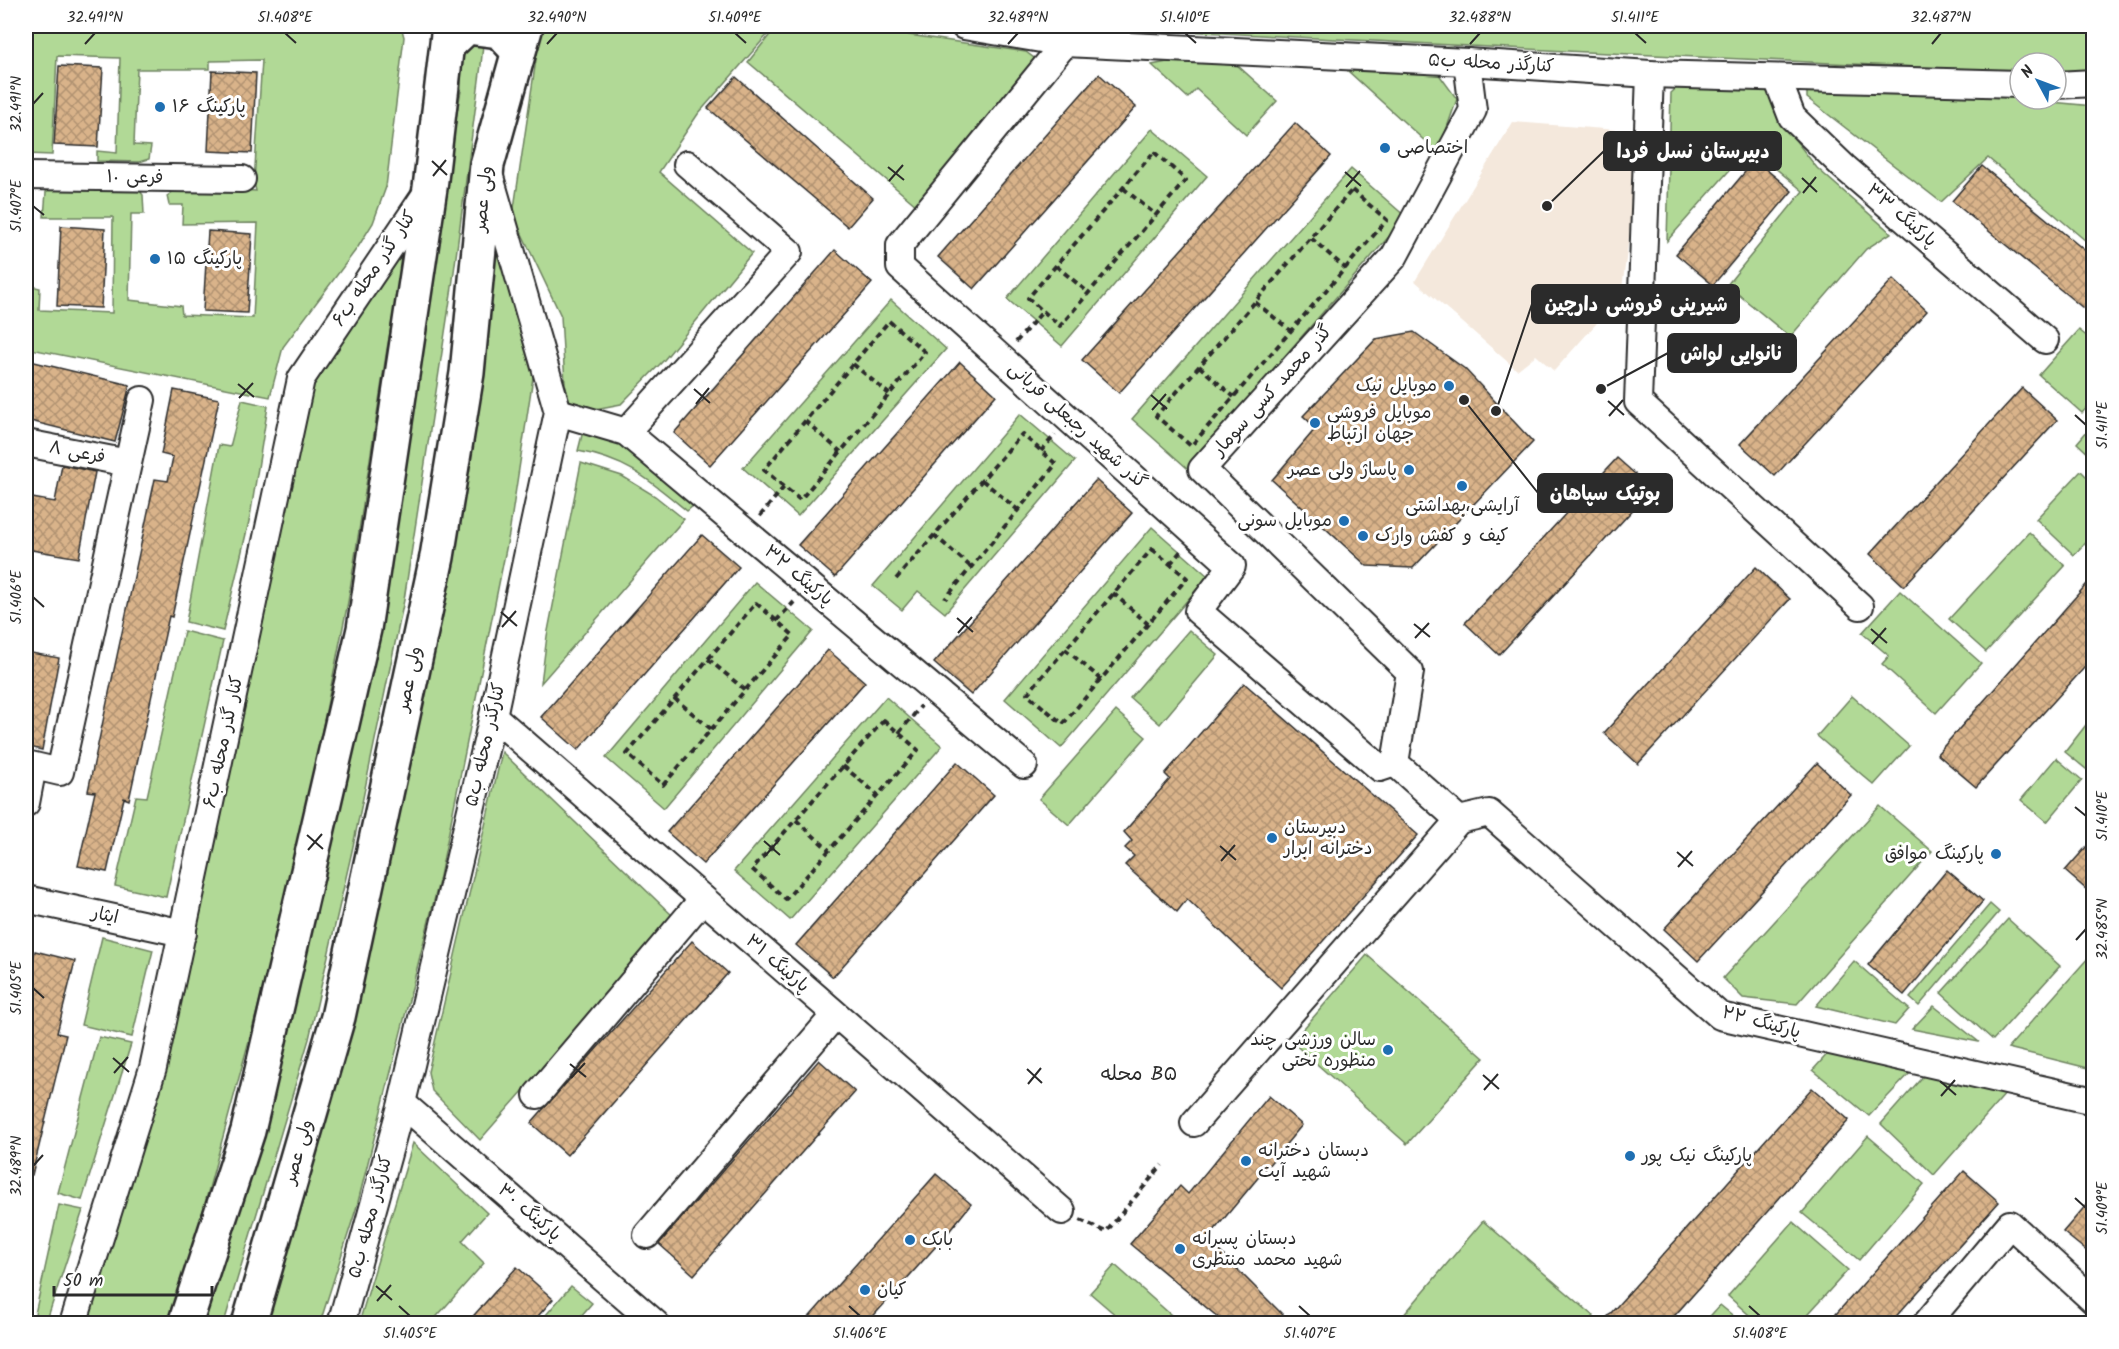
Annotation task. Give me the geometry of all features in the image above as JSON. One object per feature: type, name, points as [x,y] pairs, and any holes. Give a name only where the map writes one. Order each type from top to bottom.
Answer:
[{"type":"main road","points":[[185,1323],[248,1131],[364,629],[430,188],[449,35],[467,27],[499,31],[522,38]]},
{"type":"main road","name":"ولی عصر","points":[[249,1323],[338,1017],[436,557],[467,373],[487,165],[522,38]]},
{"type":"street","name":"کنارگذر محله ب۵","points":[[964,26],[1065,43],[1467,62],[1650,74],[2008,84]]},
{"type":"street","name":"گذر شهید رجبعلی قربانی","points":[[1065,43],[900,245],[900,267],[1232,566],[1198,612],[1380,768],[1395,763]]},
{"type":"street","name":"گذر محمد کسی سومار","points":[[1395,763],[1410,672],[1202,469],[1394,257],[1473,110],[1467,62]]},
{"type":"street","points":[[1650,74],[1638,402],[1860,606]]},
{"type":"street","name":"پارکینگ ۳۳","points":[[1777,78],[1792,117],[2045,340]]},
{"type":"street","points":[[2068,84],[2094,83]]},
{"type":"street","points":[[626,432],[789,252],[687,164]]},
{"type":"street","name":"کنارگذر محله ب۵","points":[[341,1323],[402,1103],[494,716],[558,412],[487,165]]},
{"type":"street","name":"فرعی ۱۰","points":[[26,181],[242,179]]},
{"type":"street","name":"کنار گذر محله ب۶","points":[[73,1323],[153,1068],[301,379],[430,188]]},
{"type":"street","points":[[26,803],[29,765],[60,772],[142,400]]},
{"type":"street","name":"پارکینگ ۳۲","points":[[558,412],[626,432],[1024,765]]},
{"type":"street","name":"فرعی ۸","points":[[26,443],[128,463]]},
{"type":"street","name":"پارکینگ ۳۱","points":[[494,716],[1062,1211]]},
{"type":"street","points":[[1194,1123],[1459,820],[1395,763]]},
{"type":"street","name":"پارکینگ ۲۲","points":[[1459,820],[1488,813],[1720,1016],[2094,1101]]},
{"type":"street","name":"ایثار","points":[[26,899],[183,933]]},
{"type":"street","points":[[537,1095],[703,899]]},
{"type":"street","points":[[647,1235],[835,1015]]},
{"type":"street","name":"پارکینگ ۳۰","points":[[402,1103],[656,1323]]},
{"type":"street","points":[[1926,1323],[2010,1224],[2094,1301]]},
{"type":"path","points":[[1154,152],[1186,180],[1156,215],[1060,326],[1028,298],[1154,152]]},
{"type":"path","points":[[1123,188],[1156,215]]},
{"type":"path","points":[[1352,190],[1387,220],[1191,446],[1156,416],[1311,238],[1352,190]]},
{"type":"path","points":[[1311,238],[1345,268]]},
{"type":"path","points":[[1056,266],[1089,293]]},
{"type":"path","points":[[1255,302],[1291,331]]},
{"type":"path","points":[[1002,358],[1042,311]]},
{"type":"path","points":[[889,321],[925,352],[889,394],[800,500],[764,470],[889,321]]},
{"type":"path","points":[[853,364],[889,394]]},
{"type":"path","points":[[1199,366],[1234,397]]},
{"type":"path","points":[[805,421],[841,452]]},
{"type":"path","points":[[896,579],[1023,434],[1056,464],[945,599]]},
{"type":"path","points":[[982,480],[1018,510]]},
{"type":"path","points":[[746,532],[784,487]]},
{"type":"path","points":[[934,535],[971,567]]},
{"type":"path","points":[[1152,549],[1187,578],[1148,624],[1063,724],[1027,694],[1152,549]]},
{"type":"path","points":[[1113,593],[1148,624]]},
{"type":"path","points":[[756,603],[792,634],[745,690],[663,784],[627,754],[756,603]]},
{"type":"path","points":[[1065,650],[1101,679]]},
{"type":"path","points":[[708,659],[745,690]]},
{"type":"path","points":[[899,734],[934,690]]},
{"type":"path","points":[[674,698],[711,729]]},
{"type":"path","points":[[884,720],[899,734],[918,750],[786,899],[752,869],[884,720]]},
{"type":"path","points":[[843,766],[878,795]]},
{"type":"path","points":[[796,820],[829,850]]},
{"type":"path","points":[[1062,1211],[1106,1232],[1162,1165]]},
{"type":"shaded area","points":[[1513,122],[1643,132],[1621,296],[1554,371],[1536,355],[1517,370],[1415,281]]},
{"type":"green space","points":[[26,26],[401,26],[404,37],[386,187],[373,223],[358,247],[283,347],[270,397],[26,348],[27,285],[40,288],[39,310],[112,313],[113,217],[44,217],[46,192],[52,185],[136,186],[143,195],[144,214],[131,214],[129,300],[181,306],[182,315],[253,318],[258,223],[182,224],[183,205],[169,205],[167,196],[180,187],[256,191],[254,182],[262,60],[210,61],[210,69],[137,69],[134,145],[151,146],[149,159],[139,162],[97,161],[97,151],[117,153],[120,58],[57,56],[52,155],[26,154]]},
{"type":"green space","points":[[541,26],[775,26],[698,114],[659,172],[752,253],[664,360],[621,404],[590,410],[566,401],[561,316],[513,215]]},
{"type":"green space","points":[[777,26],[891,26],[909,35],[1026,52],[1038,61],[917,206],[748,62]]},
{"type":"green space","points":[[1084,26],[2093,26],[2094,69],[2077,74],[2068,74],[2068,51],[2008,51],[2008,71]]},
{"type":"green space","points":[[467,40],[483,44],[481,65],[452,287],[404,600],[352,851],[309,1039],[224,1323],[204,1324],[265,1121],[461,91],[462,46]]},
{"type":"green space","points":[[1177,60],[1214,60],[1237,65],[1277,101],[1246,135],[1196,89],[1188,98],[1152,65]]},
{"type":"green space","points":[[1348,71],[1438,73],[1457,99],[1438,153]]},
{"type":"green space","points":[[1683,82],[1772,91],[1779,119],[1817,168],[1891,233],[1866,249],[1790,337],[1727,285],[1803,191],[1750,147],[1667,241],[1671,93]]},
{"type":"green space","points":[[1807,83],[2008,96],[2008,111],[2068,111],[2068,104],[2093,106],[2093,247],[1988,158],[1941,202],[1807,98]]},
{"type":"green space","points":[[1152,129],[1207,176],[1062,346],[1007,299]]},
{"type":"green space","points":[[1351,169],[1406,217],[1187,468],[1132,419]]},
{"type":"green space","points":[[406,246],[387,349],[348,602],[290,889],[191,1255],[167,1323],[83,1324],[309,377]]},
{"type":"green space","points":[[495,249],[512,279],[535,364],[509,534],[439,881],[357,1206],[320,1323],[259,1324]]},
{"type":"green space","points":[[891,300],[946,349],[798,516],[743,468]]},
{"type":"green space","points":[[2079,330],[2094,342],[2093,401],[2082,413],[2039,375]]},
{"type":"green space","points":[[242,400],[268,406],[250,517],[223,631],[186,622],[219,445],[230,447]]},
{"type":"green space","points":[[1020,414],[1075,461],[945,613],[918,591],[902,610],[873,586]]},
{"type":"green space","points":[[2093,424],[2093,458],[2077,443]]},
{"type":"green space","points":[[583,431],[634,448],[702,498],[687,511],[637,473],[611,460],[578,451]]},
{"type":"green space","points":[[581,463],[622,476],[655,496],[684,519],[541,683],[547,636]]},
{"type":"green space","points":[[2081,471],[2093,483],[2093,534],[2074,555],[2036,519]]},
{"type":"green space","points":[[1152,527],[1208,576],[1061,748],[1005,699]]},
{"type":"green space","points":[[2029,532],[2065,566],[1986,652],[1949,619]]},
{"type":"green space","points":[[755,582],[813,631],[664,808],[606,758]]},
{"type":"green space","points":[[1900,591],[1981,663],[1936,713],[1882,664],[1889,656],[1862,633]]},
{"type":"green space","points":[[1189,630],[1218,655],[1160,724],[1130,698]]},
{"type":"green space","points":[[184,631],[223,641],[166,897],[115,886],[136,796],[147,797]]},
{"type":"green space","points":[[1852,696],[1909,746],[1874,785],[1817,736]]},
{"type":"green space","points":[[886,697],[942,746],[790,920],[734,871]]},
{"type":"green space","points":[[1116,711],[1146,737],[1069,825],[1039,799]]},
{"type":"green space","points":[[2093,716],[2094,771],[2091,773],[2065,752]]},
{"type":"green space","points":[[502,752],[675,918],[480,1140],[432,1091],[428,1072]]},
{"type":"green space","points":[[2056,758],[2082,780],[2047,822],[2021,800]]},
{"type":"green space","points":[[1880,806],[1932,851],[1797,1004],[1743,998],[1723,978]]},
{"type":"green space","points":[[1990,904],[1999,912],[1919,1006],[1910,998]]},
{"type":"green space","points":[[2008,919],[2060,966],[1993,1040],[1941,993]]},
{"type":"green space","points":[[102,937],[153,950],[132,1037],[81,1025]]},
{"type":"green space","name":"سالن ورزشی چند منظوره تختی","points":[[1367,955],[1484,1058],[1407,1144],[1292,1042]]},
{"type":"green space","points":[[2089,957],[2094,961],[2092,1069],[2008,1048]]},
{"type":"green space","points":[[1854,961],[1909,1009],[1895,1025],[1816,1006]]},
{"type":"green space","points":[[1934,1006],[1979,1042],[1912,1029]]},
{"type":"green space","points":[[99,1037],[131,1044],[82,1200],[58,1193]]},
{"type":"green space","points":[[1831,1050],[1914,1069],[1869,1116],[1813,1070]]},
{"type":"green space","points":[[1926,1073],[2007,1092],[1934,1175],[1881,1124]]},
{"type":"green space","points":[[1868,1136],[1924,1184],[1859,1260],[1802,1213]]},
{"type":"green space","points":[[413,1143],[487,1213],[462,1241],[484,1263],[431,1323],[359,1323]]},
{"type":"green space","points":[[59,1205],[83,1210],[46,1323],[33,1323]]},
{"type":"green space","points":[[1483,1221],[1594,1316],[1588,1323],[1397,1323]]},
{"type":"green space","points":[[1793,1222],[1848,1270],[1800,1323],[1758,1323],[1728,1296]]},
{"type":"green space","points":[[1115,1265],[1180,1323],[1125,1323],[1090,1293]]},
{"type":"green space","points":[[571,1286],[592,1303],[575,1323],[539,1323]]},
{"type":"green space","points":[[1720,1305],[1742,1323],[1704,1323]]},
{"type":"building","points":[[59,66],[103,68],[98,147],[54,145]]},
{"type":"building","points":[[212,71],[256,73],[252,153],[208,151]]},
{"type":"building","points":[[1099,74],[1136,107],[974,289],[938,257]]},
{"type":"building","points":[[736,77],[873,198],[848,227],[708,108]]},
{"type":"building","points":[[1295,123],[1331,156],[1119,393],[1082,360]]},
{"type":"building","points":[[1755,160],[1792,191],[1713,285],[1676,254]]},
{"type":"building","points":[[1982,166],[2094,258],[2094,317],[1952,201]]},
{"type":"building","points":[[61,226],[105,229],[101,308],[57,306]]},
{"type":"building","points":[[208,231],[252,234],[247,313],[203,311]]},
{"type":"building","points":[[835,250],[872,283],[710,465],[674,433]]},
{"type":"building","points":[[1893,279],[1927,311],[1775,476],[1740,444]]},
{"type":"building","name":"پاساژ ولی عصر","points":[[1414,332],[1465,369],[1533,442],[1413,568],[1367,566],[1272,480],[1316,428],[1303,416],[1376,339]]},
{"type":"building","points":[[26,360],[130,385],[115,442],[26,420]]},
{"type":"building","points":[[960,362],[996,395],[835,577],[798,545]]},
{"type":"building","points":[[2022,388],[2057,420],[1904,586],[1870,554]]},
{"type":"building","points":[[174,390],[219,399],[172,617],[169,616],[129,800],[124,798],[107,872],[78,866],[95,792],[88,791],[155,479],[168,481],[173,457],[161,454]]},
{"type":"building","points":[[1617,458],[1652,489],[1499,655],[1465,623]]},
{"type":"building","points":[[62,465],[95,472],[79,558],[26,549],[26,497],[55,502]]},
{"type":"building","points":[[1096,480],[1132,513],[971,695],[934,663]]},
{"type":"building","points":[[702,535],[739,567],[578,750],[541,717]]},
{"type":"building","points":[[1756,567],[1790,599],[1638,764],[1604,733]]},
{"type":"building","points":[[2094,576],[2094,657],[1976,787],[1937,754]]},
{"type":"building","points":[[828,650],[865,682],[703,864],[667,832]]},
{"type":"building","points":[[26,652],[59,658],[42,750],[26,746]]},
{"type":"building","name":"دبیرستان دخترانه ابرار","points":[[1244,683],[1418,835],[1281,988],[1187,899],[1177,912],[1125,865],[1134,856],[1125,848],[1132,841],[1124,832],[1170,779],[1165,774]]},
{"type":"building","points":[[957,762],[994,795],[833,977],[796,945]]},
{"type":"building","points":[[1817,763],[1851,795],[1698,961],[1664,929]]},
{"type":"building","points":[[2094,838],[2094,896],[2065,871]]},
{"type":"building","points":[[1947,870],[1983,901],[1904,995],[1868,965]]},
{"type":"building","points":[[692,941],[728,973],[567,1155],[531,1123]]},
{"type":"building","points":[[35,951],[75,961],[57,1033],[66,1035],[32,1175],[26,1175],[26,1045],[34,1011],[26,1009],[26,990]]},
{"type":"building","points":[[819,1060],[855,1092],[694,1275],[659,1244]]},
{"type":"building","points":[[1812,1088],[1849,1120],[1668,1323],[1602,1323]]},
{"type":"building","points":[[1269,1096],[1302,1125],[1207,1239],[1291,1323],[1225,1323],[1130,1244],[1180,1186],[1188,1194]]},
{"type":"building","points":[[1964,1171],[1999,1202],[1890,1323],[1828,1323]]},
{"type":"building","points":[[936,1174],[971,1204],[947,1234],[867,1323],[804,1323]]},
{"type":"building","points":[[2094,1196],[2094,1257],[2063,1232]]},
{"type":"building","points":[[517,1267],[553,1299],[532,1323],[467,1323]]},
{"type":"place","name":"پارکینگ ۱۶","points":[[160,107]]},
{"type":"place","name":"اختصاصی","points":[[1385,148]]},
{"type":"place","name":"دبیرستان نسل فردا","points":[[1547,206]]},
{"type":"place","name":"پارکینگ ۱۵","points":[[155,259]]},
{"type":"place","name":"موبایل نیک","points":[[1449,386]]},
{"type":"place","name":"نانوایی لواش","points":[[1601,389]]},
{"type":"place","name":"بوتیک سپاهان","points":[[1464,400]]},
{"type":"place","name":"شیرینی فروشی دارچین","points":[[1496,411]]},
{"type":"place","name":"موبایل فروشی جهان ارتباط","points":[[1315,423]]},
{"type":"place","name":"پاساژ ولی عصر","points":[[1409,470]]},
{"type":"place","name":"آرایشی،بهداشتی","points":[[1462,486]]},
{"type":"place","name":"موبایل سونی","points":[[1344,521]]},
{"type":"place","name":"کیف و کفش وارک","points":[[1363,536]]},
{"type":"place","name":"دبیرستان دخترانه ابرار","points":[[1272,838]]},
{"type":"place","name":"پارکینگ موافق","points":[[1996,854]]},
{"type":"place","name":"سالن ورزشی چند منظوره تختی","points":[[1388,1050]]},
{"type":"place","name":"پارکینگ نیک پور","points":[[1630,1156]]},
{"type":"place","name":"دبستان دخترانه شهید آیت","points":[[1246,1161]]},
{"type":"place","name":"بابک","points":[[910,1240]]},
{"type":"place","name":"دبستان پسرانه شهید محمد منتظری","points":[[1180,1249]]},
{"type":"place","name":"کیان","points":[[865,1290]]},
{"type":"district","name":"محله B۵","points":[[1139,1075]]}]
